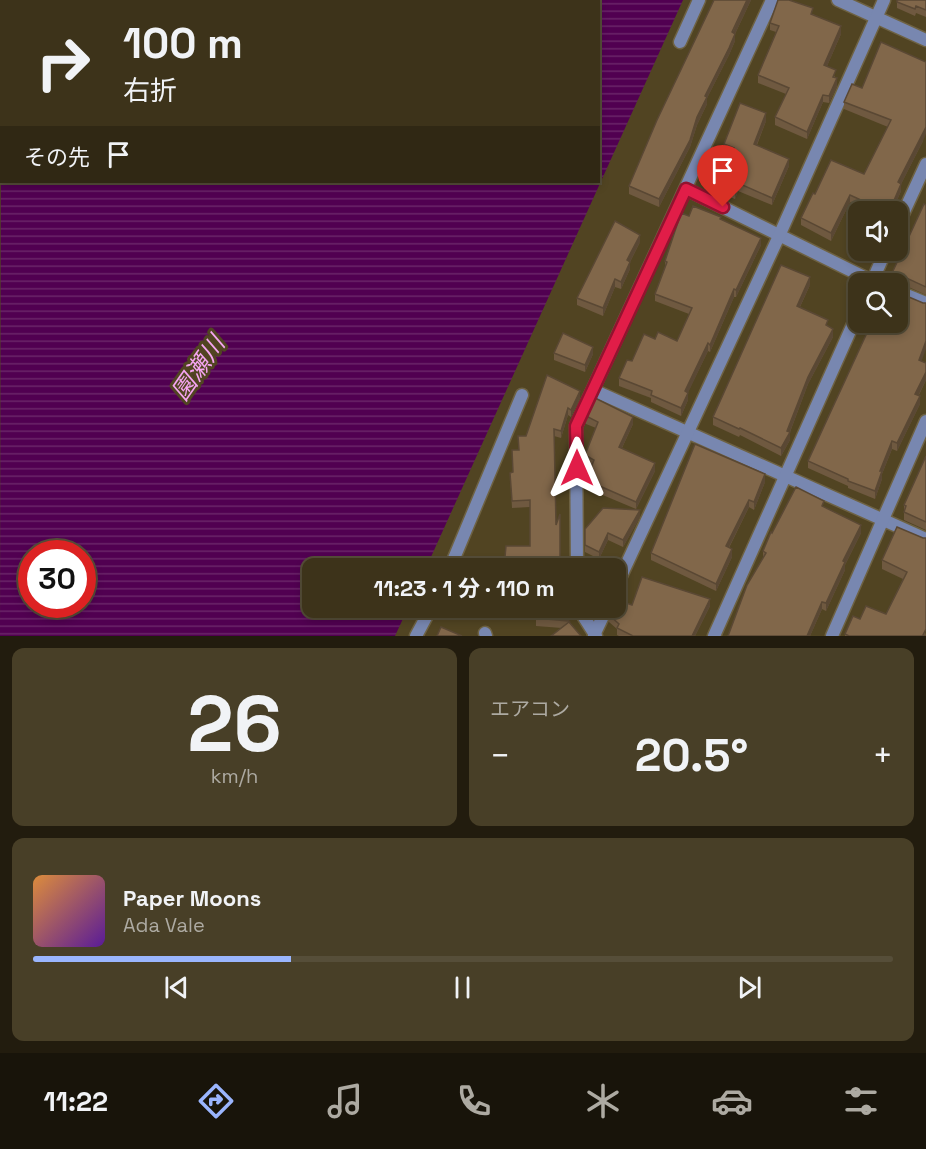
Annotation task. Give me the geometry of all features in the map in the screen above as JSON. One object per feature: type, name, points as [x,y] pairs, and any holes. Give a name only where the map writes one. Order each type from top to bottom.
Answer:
[{"type":"street","points":[[680,42],[699,0]]},
{"type":"street","points":[[578,558],[576,426],[772,0]]},
{"type":"street","points":[[838,0],[926,40]]},
{"type":"street","points":[[626,565],[779,236],[884,0]]},
{"type":"street","points":[[908,203],[926,164]]},
{"type":"street","points":[[686,189],[854,273]]},
{"type":"street","points":[[908,296],[926,303]]},
{"type":"street","points":[[714,636],[849,333]]},
{"type":"street","points":[[592,390],[926,539]]},
{"type":"street","points":[[454,558],[522,395]]},
{"type":"street","points":[[832,636],[926,421]]},
{"type":"street","points":[[416,636],[426,618]]},
{"type":"street","points":[[584,618],[595,635]]},
{"type":"street","points":[[595,635],[603,618]]},
{"type":"water","name":"園瀬川","points":[[600,0],[683,0],[431,558],[302,558],[302,618],[403,618],[395,636],[0,636],[1,183],[600,183]]},
{"type":"building","points":[[714,0],[747,0],[732,32],[735,34],[729,48],[705,96],[707,97],[697,117],[690,140],[659,199],[629,186],[657,120]]},
{"type":"building","points":[[778,0],[789,0],[813,8],[811,14],[841,26],[824,65],[836,70],[833,77],[837,78],[829,96],[823,95],[807,132],[775,117],[789,88],[758,75],[779,26],[770,23]]},
{"type":"building","points":[[897,0],[926,0],[926,10],[916,6],[915,9]]},
{"type":"building","points":[[881,42],[926,62],[926,127],[898,182],[901,184],[894,201],[863,201],[850,195],[831,233],[801,218],[813,193],[815,194],[831,160],[864,174],[891,120],[844,102],[852,84],[862,88]]},
{"type":"building","points":[[740,103],[766,113],[754,144],[789,159],[772,198],[738,183],[735,192],[718,184],[734,148],[724,144]]},
{"type":"building","points":[[924,204],[926,205],[926,287],[908,279],[908,273],[892,273],[898,261],[908,261],[908,239]]},
{"type":"building","points":[[693,206],[721,217],[720,219],[761,238],[736,290],[734,289],[710,345],[708,343],[685,391],[688,393],[681,408],[651,395],[652,391],[619,378],[627,360],[632,361],[644,334],[655,339],[658,332],[677,341],[692,308],[655,294],[681,213],[689,216]]},
{"type":"building","points":[[615,221],[640,235],[627,260],[630,262],[621,282],[615,279],[603,308],[577,298]]},
{"type":"building","points":[[781,265],[810,277],[797,306],[828,320],[826,325],[833,329],[808,377],[787,431],[790,432],[781,448],[713,417]]},
{"type":"building","points":[[908,297],[926,303],[926,341],[919,360],[926,363],[926,372],[915,394],[920,396],[897,443],[892,441],[875,491],[848,481],[808,461],[867,333],[908,333]]},
{"type":"building","points":[[563,333],[593,347],[585,365],[554,353]]},
{"type":"building","points":[[547,375],[580,391],[571,410],[568,408],[561,431],[554,429],[556,525],[560,514],[560,558],[505,558],[506,546],[530,546],[530,500],[512,501],[510,473],[513,472],[512,450],[519,450],[518,436],[526,436]]},
{"type":"building","points":[[595,398],[633,417],[619,447],[655,463],[636,502],[586,480],[594,460],[585,455],[598,422],[586,416]]},
{"type":"building","points":[[695,444],[765,474],[754,502],[749,500],[726,546],[732,549],[716,584],[651,553]]},
{"type":"building","points":[[926,456],[926,522],[904,512],[906,506],[904,505]]},
{"type":"building","points":[[796,487],[824,501],[822,506],[861,525],[843,561],[845,562],[826,603],[822,602],[807,636],[728,636],[747,585],[766,553],[763,551],[771,532]]},
{"type":"building","points":[[603,508],[640,510],[623,540],[608,533],[599,552],[585,545],[585,529]]},
{"type":"building","points":[[897,527],[926,538],[926,629],[923,635],[926,636],[849,636],[845,634],[853,616],[860,619],[866,606],[886,614],[907,572],[882,560]]},
{"type":"building","points":[[642,577],[710,599],[692,636],[633,636],[617,628],[619,624],[612,618],[626,618],[626,603],[632,605]]},
{"type":"building","points":[[536,618],[566,618],[569,621]]},
{"type":"building","points":[[569,622],[581,636],[551,636]]},
{"type":"building","points":[[441,627],[462,636],[437,636]]},
{"type":"route","points":[[577,468],[576,426],[686,189],[723,207]]}]
